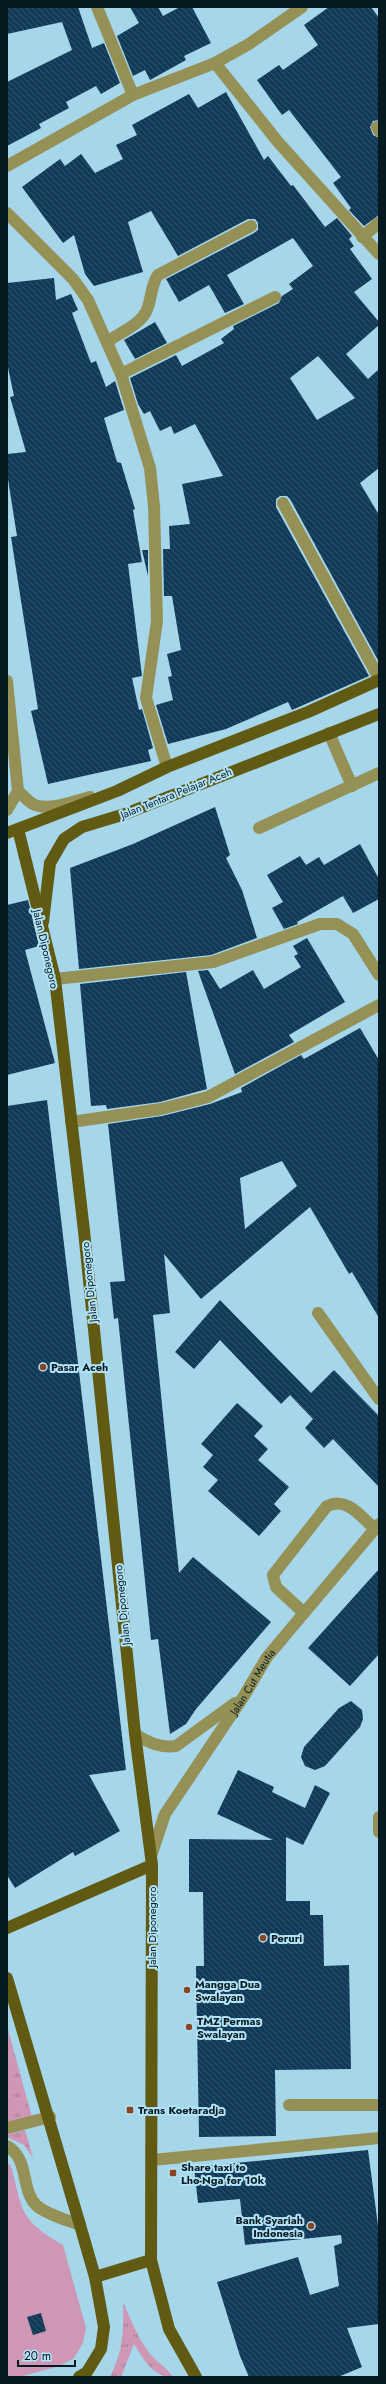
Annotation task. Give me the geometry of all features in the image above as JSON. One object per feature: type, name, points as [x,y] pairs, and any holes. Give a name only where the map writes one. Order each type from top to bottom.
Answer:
[{"type":"main road","points":[[13,831],[117,791],[168,768],[308,712],[379,679]]},
{"type":"main road","name":"Jalan Tentara Pelajar Aceh","points":[[42,930],[50,863],[64,839],[82,827],[126,814],[379,714]]},
{"type":"main road","name":"Jalan Diponegoro","points":[[13,831],[55,979],[135,1734],[151,1861],[151,2260],[169,2329],[196,2377]]},
{"type":"main road","points":[[7,1928],[151,1861]]},
{"type":"main road","points":[[7,1978],[50,2117],[94,2276],[104,2327],[101,2349],[87,2372],[80,2377]]},
{"type":"main road","points":[[94,2276],[151,2260]]},
{"type":"street","points":[[97,7],[133,95]]},
{"type":"street","points":[[7,166],[133,95],[215,63],[249,44],[302,7]]},
{"type":"street","points":[[215,63],[278,142],[362,237],[379,254]]},
{"type":"street","points":[[7,213],[73,279],[88,300],[108,341],[121,374],[150,468],[154,506],[157,621],[146,698],[168,768]]},
{"type":"street","points":[[362,237],[379,223]]},
{"type":"street","points":[[108,341],[140,321],[148,308],[152,286],[158,274],[251,226]]},
{"type":"street","points":[[121,374],[275,297]]},
{"type":"street","points":[[283,503],[379,679]]},
{"type":"street","points":[[7,681],[18,791],[7,810]]},
{"type":"street","points":[[328,733],[352,786]]},
{"type":"street","points":[[259,828],[379,773]]},
{"type":"street","points":[[18,791],[35,805],[42,806],[54,806],[117,791]]},
{"type":"street","points":[[55,979],[213,962],[320,924],[337,924],[353,934],[379,976]]},
{"type":"street","points":[[71,1122],[161,1109],[208,1097],[249,1077],[379,1005]]},
{"type":"street","points":[[318,1313],[379,1399]]},
{"type":"street","points":[[304,1613],[276,1587],[273,1574],[327,1506],[335,1502],[346,1503],[377,1526]]},
{"type":"street","name":"Jalan Cut Meutia","points":[[151,1861],[165,1814],[244,1696],[267,1657],[377,1526]]},
{"type":"street","points":[[135,1734],[150,1743],[165,1747],[176,1746],[244,1696]]},
{"type":"street","points":[[379,1817],[379,1832]]},
{"type":"street","points":[[289,2105],[379,2105]]},
{"type":"street","points":[[7,2128],[50,2117]]},
{"type":"street","points":[[152,2160],[379,2138]]},
{"type":"street","points":[[7,2146],[16,2152],[21,2161],[30,2192],[37,2205],[80,2225]]},
{"type":"green space","points":[[7,2026],[32,2117],[7,2124]]},
{"type":"green space","points":[[25,2130],[33,2158],[24,2145],[7,2137],[7,2134]]},
{"type":"green space","points":[[7,2163],[11,2166],[21,2205],[25,2213],[38,2229],[63,2245],[86,2328],[83,2343],[74,2358],[60,2366],[19,2377],[7,2377]]},
{"type":"green space","points":[[123,2302],[146,2349],[168,2370],[173,2377],[159,2374],[154,2371],[145,2361],[134,2344],[121,2377],[110,2377],[118,2358],[122,2340]]},
{"type":"building","points":[[7,7],[78,7],[92,48],[104,43],[120,83],[101,94],[96,86],[66,102],[69,108],[39,124],[41,128],[7,146],[7,82],[72,50],[62,22],[7,34]]},
{"type":"building","points":[[130,7],[158,7],[163,16],[180,7],[192,7],[211,43],[184,56],[186,60],[150,80],[145,70],[133,76],[117,36],[139,23]]},
{"type":"building","points":[[329,7],[371,7],[379,18],[379,120],[373,121],[370,127],[373,135],[379,138],[379,215],[364,226],[349,210],[351,208],[333,183],[341,177],[289,110],[282,115],[257,80],[279,65],[283,70],[318,45],[304,25]]},
{"type":"building","points":[[226,92],[264,160],[268,156],[291,186],[293,185],[325,227],[337,218],[352,236],[349,239],[354,246],[350,249],[372,279],[354,292],[379,322],[379,325],[346,354],[368,379],[379,369],[379,468],[360,483],[379,515],[379,662],[290,499],[287,496],[280,496],[276,499],[276,507],[369,676],[292,710],[288,702],[226,729],[168,744],[156,705],[173,700],[168,677],[172,676],[167,654],[181,650],[172,596],[164,596],[163,549],[170,549],[169,526],[190,524],[182,484],[223,476],[195,424],[174,434],[171,426],[160,431],[150,411],[144,414],[138,404],[130,378],[176,355],[182,366],[224,343],[221,339],[234,329],[233,326],[279,303],[282,296],[293,289],[289,284],[313,266],[293,238],[227,275],[244,304],[225,313],[209,285],[179,302],[166,279],[254,233],[258,230],[258,223],[255,219],[248,219],[178,256],[151,211],[128,222],[143,272],[94,286],[85,274],[74,235],[63,243],[22,187],[60,159],[65,166],[81,154],[95,173],[123,159],[116,145],[137,135],[132,125],[189,94],[198,108]],"holes":[[[318,356],[355,398],[317,420],[290,378]]]},
{"type":"building","points":[[54,278],[56,300],[71,294],[78,310],[72,313],[91,363],[96,361],[106,387],[115,381],[124,410],[104,418],[117,462],[121,463],[135,509],[133,510],[142,562],[128,564],[142,676],[132,678],[139,710],[142,709],[153,748],[148,750],[151,761],[48,784],[31,711],[38,709],[11,537],[17,536],[7,473],[7,454],[26,452],[10,397],[14,396],[7,363],[7,283]]},
{"type":"building","points":[[155,322],[167,343],[135,359],[124,340]]},
{"type":"building","points":[[142,550],[148,550],[148,576]]},
{"type":"building","points":[[215,807],[230,855],[226,858],[242,890],[257,938],[211,955],[79,969],[70,868],[133,844]]},
{"type":"building","points":[[360,844],[379,879],[379,899],[353,913],[343,896],[297,922],[298,924],[284,929],[272,908],[283,902],[267,875],[300,856],[306,865],[319,857],[324,865]]},
{"type":"building","points":[[28,900],[39,946],[25,950],[55,1063],[7,1075],[7,905]]},
{"type":"building","points":[[307,938],[345,1002],[289,1035],[294,1042],[235,1074],[198,971],[208,970],[220,989],[253,970],[264,989],[301,967],[294,956],[298,954],[293,946]]},
{"type":"building","points":[[186,972],[207,1089],[160,1102],[107,1109],[106,1105],[91,1106],[80,984]]},
{"type":"building","points":[[360,1028],[379,1060],[379,1318],[352,1272],[349,1274],[310,1207],[201,1299],[164,1254],[170,1313],[153,1315],[179,1573],[193,1557],[271,1622],[196,1709],[186,1724],[170,1734],[158,1639],[151,1640],[118,1318],[114,1319],[110,1282],[125,1281],[108,1124],[162,1116],[210,1104],[242,1092],[241,1088],[301,1055],[304,1059]],"holes":[[[282,1161],[297,1186],[245,1229],[240,1178]]]},
{"type":"building","name":"Pasar Aceh","points":[[47,1100],[126,1770],[89,1775],[120,1831],[75,1856],[73,1852],[15,1888],[7,1875],[7,1106]]},
{"type":"building","points":[[220,1300],[311,1393],[334,1370],[379,1416],[379,1487],[333,1439],[324,1448],[305,1428],[313,1419],[290,1395],[281,1404],[220,1340],[194,1369],[175,1352]]},
{"type":"building","points":[[237,1403],[263,1426],[254,1436],[268,1449],[258,1460],[289,1487],[274,1504],[281,1511],[259,1536],[208,1491],[218,1480],[203,1467],[213,1455],[201,1444]]},
{"type":"building","points":[[379,1569],[379,1654],[350,1686],[308,1648]]},
{"type":"building","points":[[351,1701],[362,1710],[363,1719],[360,1727],[325,1766],[315,1770],[305,1766],[301,1757],[304,1747],[339,1708]]},
{"type":"building","points":[[238,1770],[274,1787],[272,1792],[305,1808],[315,1785],[330,1793],[303,1845],[286,1837],[286,1901],[310,1901],[310,1915],[323,1915],[324,1966],[349,1965],[351,2069],[275,2070],[276,2136],[199,2137],[196,1966],[204,1966],[203,1892],[189,1892],[189,1839],[273,1840],[217,1814]]},
{"type":"building","points":[[368,2150],[379,2233],[379,2324],[347,2328],[362,2367],[338,2377],[249,2377],[240,2356],[217,2282],[298,2257],[310,2295],[339,2286],[334,2246],[342,2243],[341,2235],[245,2245],[240,2199],[198,2203],[194,2167]]},
{"type":"building","points":[[41,2313],[46,2331],[33,2335],[27,2317]]},
{"type":"place","name":"Pasar Aceh","points":[[43,1367]]},
{"type":"place","name":"Peruri","points":[[263,1938]]},
{"type":"place","name":"Mangga Dua Swalayan","points":[[187,1990]]},
{"type":"place","name":"TMZ Permas Swalayan","points":[[189,2027]]},
{"type":"place","name":"Trans Koetaradja","points":[[130,2110]]},
{"type":"place","name":"Share taxi to Lho-Nga for 10k","points":[[173,2173]]},
{"type":"place","name":"Bank Syariah Indonesia","points":[[311,2226]]}]
